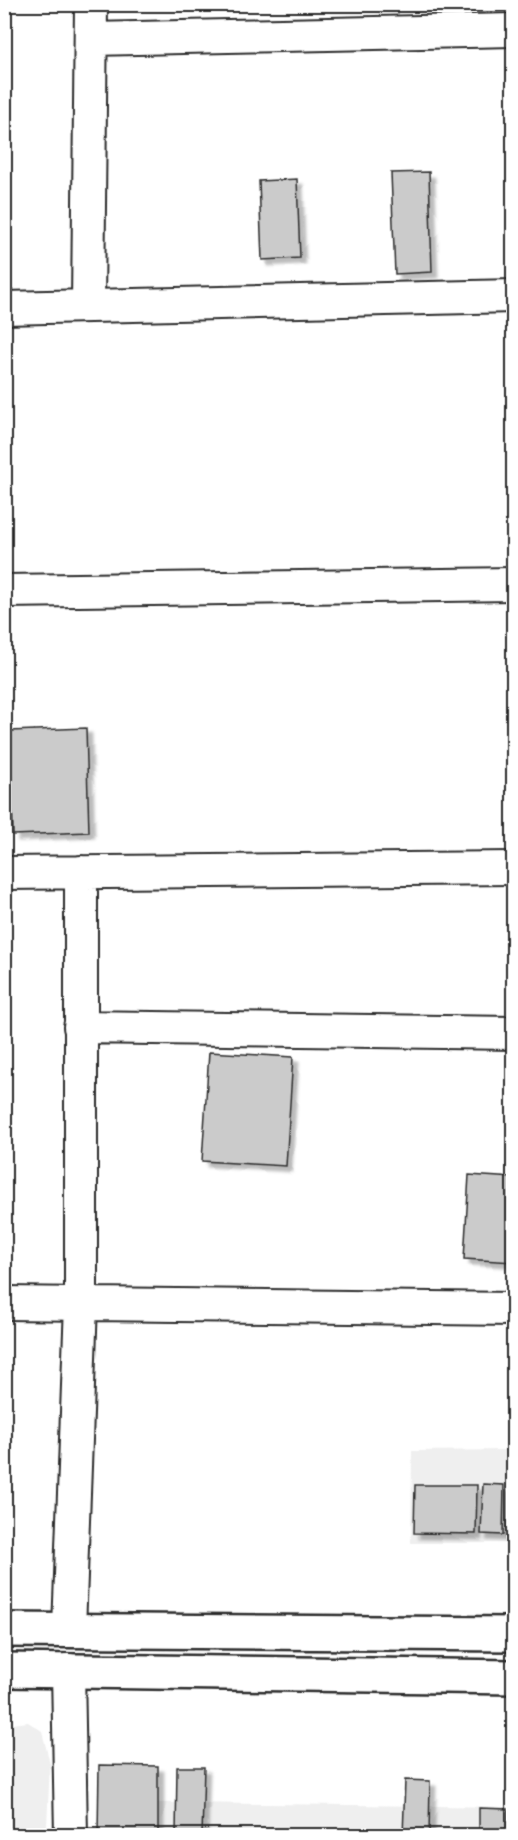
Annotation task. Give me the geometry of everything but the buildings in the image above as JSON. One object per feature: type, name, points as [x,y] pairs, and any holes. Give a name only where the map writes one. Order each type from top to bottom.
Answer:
[{"type":"street","points":[[88,306],[91,4]]},
{"type":"street","points":[[91,39],[513,30]]},
{"type":"street","points":[[4,308],[513,297]]},
{"type":"street","points":[[4,591],[513,584]]},
{"type":"street","points":[[4,873],[513,868]]},
{"type":"street","points":[[69,1629],[81,1304],[81,872]]},
{"type":"street","points":[[80,1027],[513,1033]]},
{"type":"street","points":[[4,1303],[513,1309]]},
{"type":"street","points":[[4,1630],[513,1634]]},
{"type":"street","points":[[4,1670],[513,1677]]},
{"type":"street","points":[[68,1670],[70,1836]]},
{"type":"shaded area","points":[[513,1342],[513,1543],[411,1543],[412,1451],[511,1450]]},
{"type":"shaded area","points":[[28,1722],[42,1731],[50,1764],[47,1826],[43,1835],[5,1835],[5,1725]]},
{"type":"shaded area","points":[[98,1802],[513,1807],[513,1835],[98,1836]]}]
